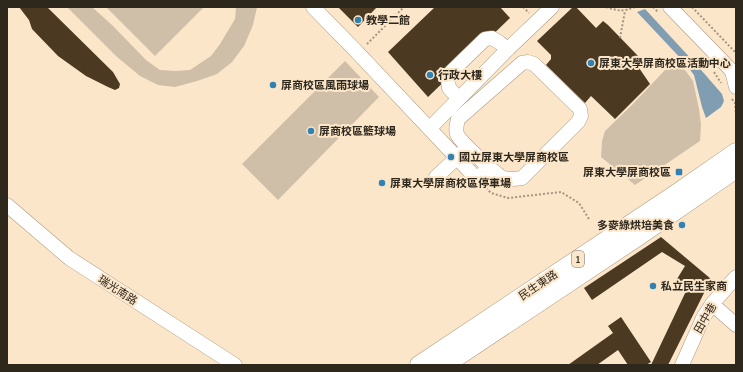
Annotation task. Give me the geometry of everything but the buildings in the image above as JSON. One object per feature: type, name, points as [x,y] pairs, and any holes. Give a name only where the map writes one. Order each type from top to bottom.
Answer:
[{"type":"main road","name":"民生東路","points":[[419,365],[736,152]]},
{"type":"main road","name":"民生東路","points":[[445,365],[636,238],[736,169]]},
{"type":"street","points":[[313,7],[477,179],[489,167]]},
{"type":"street","points":[[430,128],[458,98],[552,7]]},
{"type":"street","points":[[665,10],[734,72],[730,89]]},
{"type":"street","points":[[458,98],[449,88],[448,80],[451,72],[485,39],[492,38],[508,49]]},
{"type":"street","points":[[528,62],[534,64],[580,109],[578,122],[522,178],[503,178],[489,167],[459,138],[456,133],[458,119],[522,63],[528,62]]},
{"type":"street","points":[[436,177],[468,147]]},
{"type":"street","name":"瑞光南路","points":[[7,205],[69,258],[235,365]]},
{"type":"street","name":"田中巷","points":[[682,365],[703,318],[712,304],[736,277]]},
{"type":"street","points":[[712,304],[736,325]]},
{"type":"path","points":[[365,46],[404,7]]},
{"type":"path","points":[[606,7],[625,11],[635,7]]},
{"type":"path","points":[[653,7],[665,10]]},
{"type":"path","points":[[692,7],[736,53]]},
{"type":"path","points":[[620,38],[625,11]]},
{"type":"path","points":[[714,72],[730,89],[735,103],[736,114]]},
{"type":"path","points":[[477,179],[491,193],[508,198],[561,192],[579,203],[589,219]]},
{"type":"shaded area","points":[[67,7],[92,7],[146,60],[160,70],[176,71],[190,70],[211,56],[235,19],[236,7],[257,7],[253,25],[244,46],[232,62],[217,74],[175,87],[158,85],[140,76],[116,56]]},
{"type":"shaded area","points":[[106,7],[204,7],[155,56]]},
{"type":"shaded area","name":"屏商校區籃球場","points":[[345,61],[379,97],[278,200],[242,164]]},
{"type":"shaded area","points":[[675,65],[685,70],[693,81],[701,125],[700,141],[635,185],[601,157],[602,141],[605,131],[665,70]]},
{"type":"water","points":[[645,9],[722,94],[724,101],[721,107],[706,118],[694,75],[685,63],[637,12]]},
{"type":"place","name":"教學二館","points":[[358,20]]},
{"type":"place","name":"屏東大學屏商校區活動中心","points":[[591,63]]},
{"type":"place","name":"行政大樓","points":[[430,75]]},
{"type":"place","name":"屏商校區風雨球場","points":[[273,85]]},
{"type":"place","name":"屏商校區籃球場","points":[[311,131]]},
{"type":"place","name":"國立屏東大學屏商校區","points":[[451,157]]},
{"type":"place","name":"屏東大學屏商校區","points":[[679,172]]},
{"type":"place","name":"屏東大學屏商校區停車場","points":[[382,183]]},
{"type":"place","name":"多麥綠烘培美食","points":[[682,225]]},
{"type":"place","name":"私立民生家商","points":[[653,286]]}]
